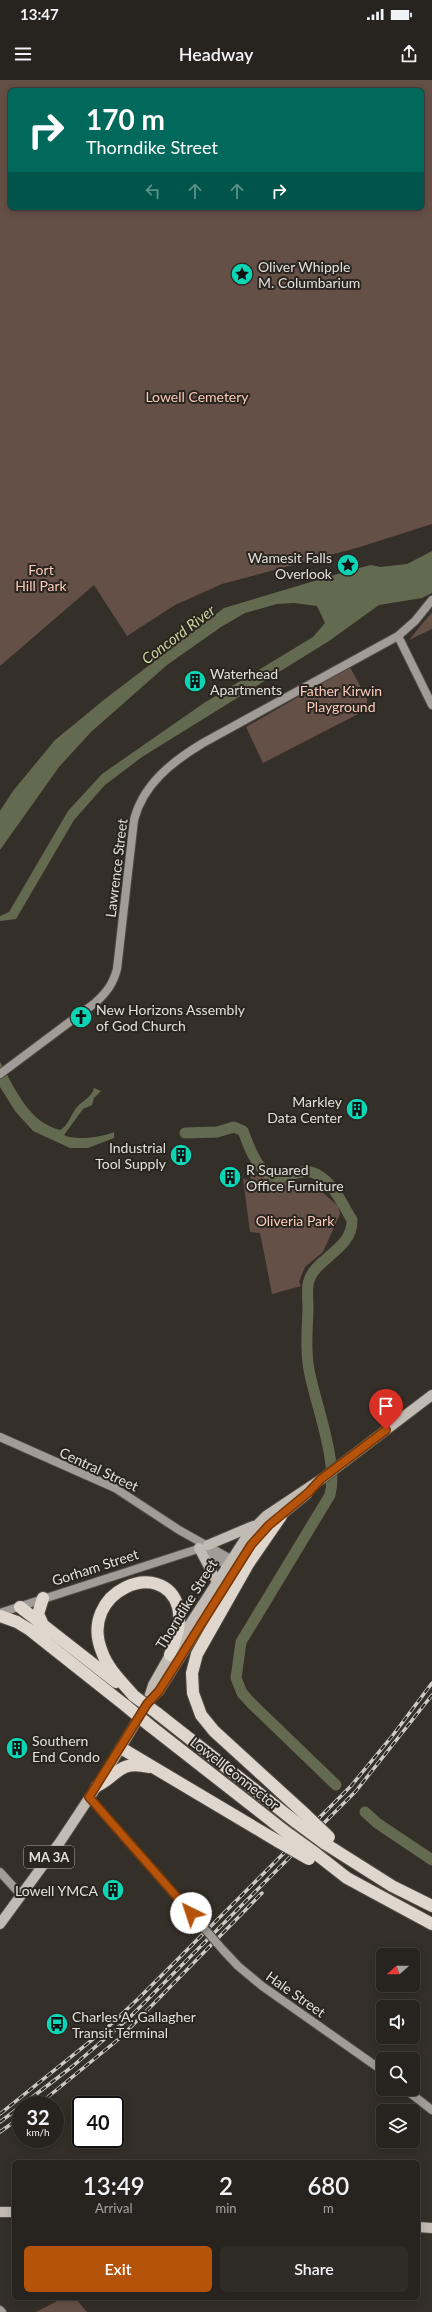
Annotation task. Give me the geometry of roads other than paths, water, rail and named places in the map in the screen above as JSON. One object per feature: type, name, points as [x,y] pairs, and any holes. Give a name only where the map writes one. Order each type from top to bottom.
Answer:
[{"type":"highway","points":[[281,1516],[248,1564],[201,1647],[194,1663],[192,1683],[199,1710],[214,1731],[306,1815],[327,1840],[356,1864],[378,1878],[432,1906]]},
{"type":"highway","points":[[134,1696],[106,1662],[98,1642],[97,1632],[100,1614],[110,1599],[123,1588],[138,1583],[154,1584],[168,1592],[177,1606],[179,1616],[177,1633],[170,1655]]},
{"type":"highway","points":[[43,1598],[38,1614],[44,1626]]},
{"type":"highway","points":[[20,1607],[134,1696]]},
{"type":"highway","name":"Lowell Connector","points":[[0,1616],[17,1622],[30,1630],[126,1706],[283,1837]]},
{"type":"highway","name":"Lowell Connector","points":[[134,1696],[297,1823],[327,1840]]},
{"type":"highway","points":[[121,1748],[154,1768],[283,1837],[369,1891],[432,1924]]},
{"type":"highway","points":[[97,1786],[108,1780],[120,1768],[136,1765],[154,1768]]},
{"type":"main road","name":"Lawrence Street","points":[[0,1074],[95,1002],[107,992],[114,982],[118,969],[134,820],[141,800],[155,780],[178,759],[203,743],[398,636],[420,616],[432,600]]},
{"type":"main road","points":[[398,636],[432,705]]},
{"type":"main road","name":"MA 3A","points":[[232,1565],[259,1535],[322,1479],[432,1394]]},
{"type":"main road","name":"Central Street","points":[[0,1437],[115,1488],[204,1546]]},
{"type":"main road","name":"MA 3A","points":[[257,1524],[292,1497],[322,1479]]},
{"type":"main road","points":[[204,1546],[257,1524]]},
{"type":"main road","name":"Thorndike Street","points":[[0,1924],[60,1842],[121,1748],[147,1704],[159,1691],[257,1524]]},
{"type":"main road","points":[[204,1546],[232,1565]]},
{"type":"main road","points":[[204,1546],[217,1582]]},
{"type":"main road","name":"Gorham Street","points":[[0,1613],[204,1546]]},
{"type":"main road","name":"Thorndike Street","points":[[147,1704],[153,1685],[170,1655],[217,1582],[232,1565]]},
{"type":"main road","name":"Hale Street","points":[[89,1797],[238,1966],[262,1986],[376,2066]]},
{"type":"main road","points":[[0,1872],[21,1895]]},
{"type":"main road","points":[[414,2096],[432,2110]]},
{"type":"main road","points":[[0,2212],[12,2212]]},
{"type":"main road","points":[[420,2227],[432,2228]]},
{"type":"waterway","points":[[185,1133],[217,1132],[234,1127],[243,1131],[253,1155],[263,1170],[278,1177],[299,1172],[311,1172],[318,1175],[330,1185],[352,1220],[351,1231],[346,1240],[316,1268],[308,1285],[308,1362],[329,1453],[332,1483],[330,1495],[241,1642],[236,1678],[242,1693],[252,1704],[336,1785]]},
{"type":"waterway","points":[[365,1812],[377,1823],[432,1860]]},
{"type":"railway","points":[[0,2114],[108,2027],[139,1998],[351,1786],[393,1735],[432,1683]]},
{"type":"railway","points":[[34,2096],[73,2066],[129,2018],[356,1791],[432,1695]]},
{"type":"railway","points":[[49,2096],[120,2038],[262,1893]]},
{"type":"railway","points":[[0,2122],[12,2113]]},
{"type":"railway","points":[[0,2132],[12,2123]]},
{"type":"place","name":"Oliver Whipple M. Columbarium","points":[[242,274]]},
{"type":"place","name":"Wamesit Falls Overlook","points":[[348,565]]},
{"type":"place","name":"Waterhead Apartments","points":[[195,681]]},
{"type":"place","name":"New Horizons Assembly of God Church","points":[[81,1017]]},
{"type":"place","name":"Markley Data Center","points":[[357,1109]]},
{"type":"place","name":"Industrial Tool Supply","points":[[181,1155]]},
{"type":"place","name":"R Squared Office Furniture","points":[[230,1177]]},
{"type":"place","name":"Southern End Condo","points":[[17,1748]]},
{"type":"place","name":"Lowell YMCA","points":[[113,1890]]},
{"type":"place","name":"Charles A. Gallagher Transit Terminal","points":[[57,2024]]},
{"type":"park label","name":"Lowell Cemetery","points":[[197,396]]},
{"type":"park label","name":"Fort Hill Park","points":[[41,578]]},
{"type":"park label","name":"Father Kirwin Playground","points":[[341,698]]},
{"type":"park label","name":"Oliveria Park","points":[[295,1220]]},
{"type":"water label","name":"Concord River","points":[[178,634]]}]
